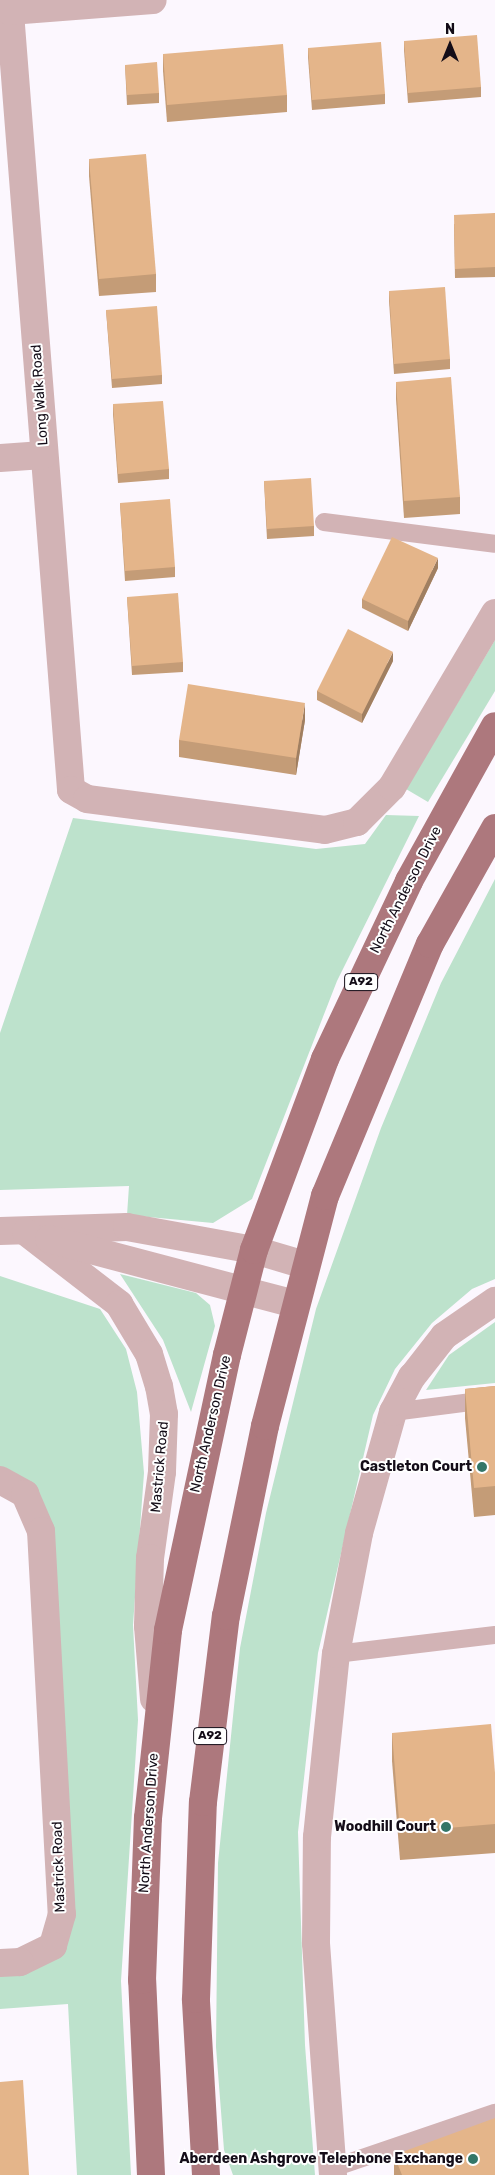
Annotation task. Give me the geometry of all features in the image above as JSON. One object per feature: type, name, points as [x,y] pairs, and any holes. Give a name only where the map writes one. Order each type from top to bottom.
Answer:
[{"type":"main road","name":"North Anderson Drive","points":[[151,2175],[142,1980],[156,1728],[168,1630],[188,1527],[254,1250],[292,1140],[328,1051],[409,881],[495,726]]},
{"type":"main road","name":"A92","points":[[206,2175],[196,1999],[204,1793],[226,1616],[295,1304],[325,1196],[399,1014],[460,886],[495,828]]},
{"type":"street","points":[[10,6],[153,0]]},
{"type":"street","name":"Long Walk Road","points":[[10,6],[43,455],[71,790],[87,799],[325,830],[357,822],[392,787],[495,613]]},
{"type":"street","points":[[0,458],[43,455]]},
{"type":"street","points":[[13,1231],[83,1225],[127,1227],[254,1250],[305,1266]]},
{"type":"street","points":[[13,1231],[245,1289],[295,1304]]},
{"type":"street","name":"Mastrick Road","points":[[13,1231],[119,1304],[149,1354],[159,1386],[164,1414],[162,1472],[150,1558],[148,1626],[156,1728]]},
{"type":"street","points":[[333,2172],[316,1933],[317,1837],[336,1654],[359,1533],[393,1412],[412,1377],[444,1336],[495,1301]]},
{"type":"street","name":"Mastrick Road","points":[[0,1480],[25,1494],[41,1531],[62,1914],[53,1946],[20,1962],[0,1963]]},
{"type":"lane","points":[[324,522],[495,544]]},
{"type":"lane","points":[[393,1412],[495,1399]]},
{"type":"lane","points":[[336,1654],[495,1635]]},
{"type":"lane","points":[[333,2172],[495,2113]]},
{"type":"green space","points":[[495,640],[495,691],[428,802],[406,789]]},
{"type":"green space","points":[[386,815],[419,816],[337,981],[252,1199],[213,1223],[127,1215],[129,1186],[0,1190],[0,1033],[73,818],[316,849],[365,844]]},
{"type":"green space","points":[[495,879],[495,1279],[472,1289],[432,1323],[395,1369],[373,1415],[318,1653],[298,1832],[305,2045],[315,2175],[233,2175],[224,2150],[216,2047],[218,1863],[240,1648],[266,1513],[316,1309],[381,1128],[441,983]]},
{"type":"green space","points":[[120,1274],[196,1293],[210,1305],[215,1326],[191,1412],[163,1340]]},
{"type":"green space","points":[[0,1276],[100,1309],[126,1349],[137,1392],[144,1473],[133,1625],[138,1720],[121,1981],[131,2175],[77,2175],[68,2004],[0,2009],[0,1963],[53,1946],[41,1531],[0,1480]]},
{"type":"green space","points":[[495,1322],[495,1383],[426,1390],[449,1355]]},
{"type":"building","points":[[477,35],[481,87],[408,93],[404,41]]},
{"type":"building","points":[[381,42],[385,94],[312,100],[308,48]]},
{"type":"building","points":[[283,44],[287,95],[167,105],[163,54]]},
{"type":"building","points":[[157,62],[159,93],[127,95],[125,65]]},
{"type":"building","points":[[146,154],[156,274],[99,279],[89,159]]},
{"type":"building","points":[[495,213],[495,267],[455,269],[454,215]]},
{"type":"building","points":[[445,287],[450,359],[394,364],[389,291]]},
{"type":"building","points":[[157,306],[162,375],[112,379],[106,310]]},
{"type":"building","points":[[451,377],[460,497],[404,501],[396,382]]},
{"type":"building","points":[[163,401],[169,469],[118,474],[113,404]]},
{"type":"building","points":[[311,478],[314,526],[267,529],[264,481]]},
{"type":"building","points":[[170,499],[175,567],[125,571],[120,503]]},
{"type":"building","points":[[392,537],[438,558],[408,621],[362,599]]},
{"type":"building","points":[[178,593],[183,662],[132,666],[127,597]]},
{"type":"building","points":[[348,629],[393,652],[362,714],[317,691]]},
{"type":"building","points":[[188,684],[305,703],[296,758],[179,740]]},
{"type":"building","name":"Castleton Court","points":[[495,1386],[495,1486],[474,1488],[465,1389]]},
{"type":"building","name":"Woodhill Court","points":[[491,1724],[495,1773],[495,1824],[400,1832],[392,1733]]},
{"type":"building","points":[[23,2080],[29,2175],[0,2175],[0,2082]]},
{"type":"building","points":[[495,2118],[495,2175],[402,2175],[394,2155]]},
{"type":"place","name":"Castleton Court","points":[[482,1467]]},
{"type":"place","name":"Woodhill Court","points":[[446,1827]]},
{"type":"place","name":"Aberdeen Ashgrove Telephone Exchange","points":[[473,2159]]}]
